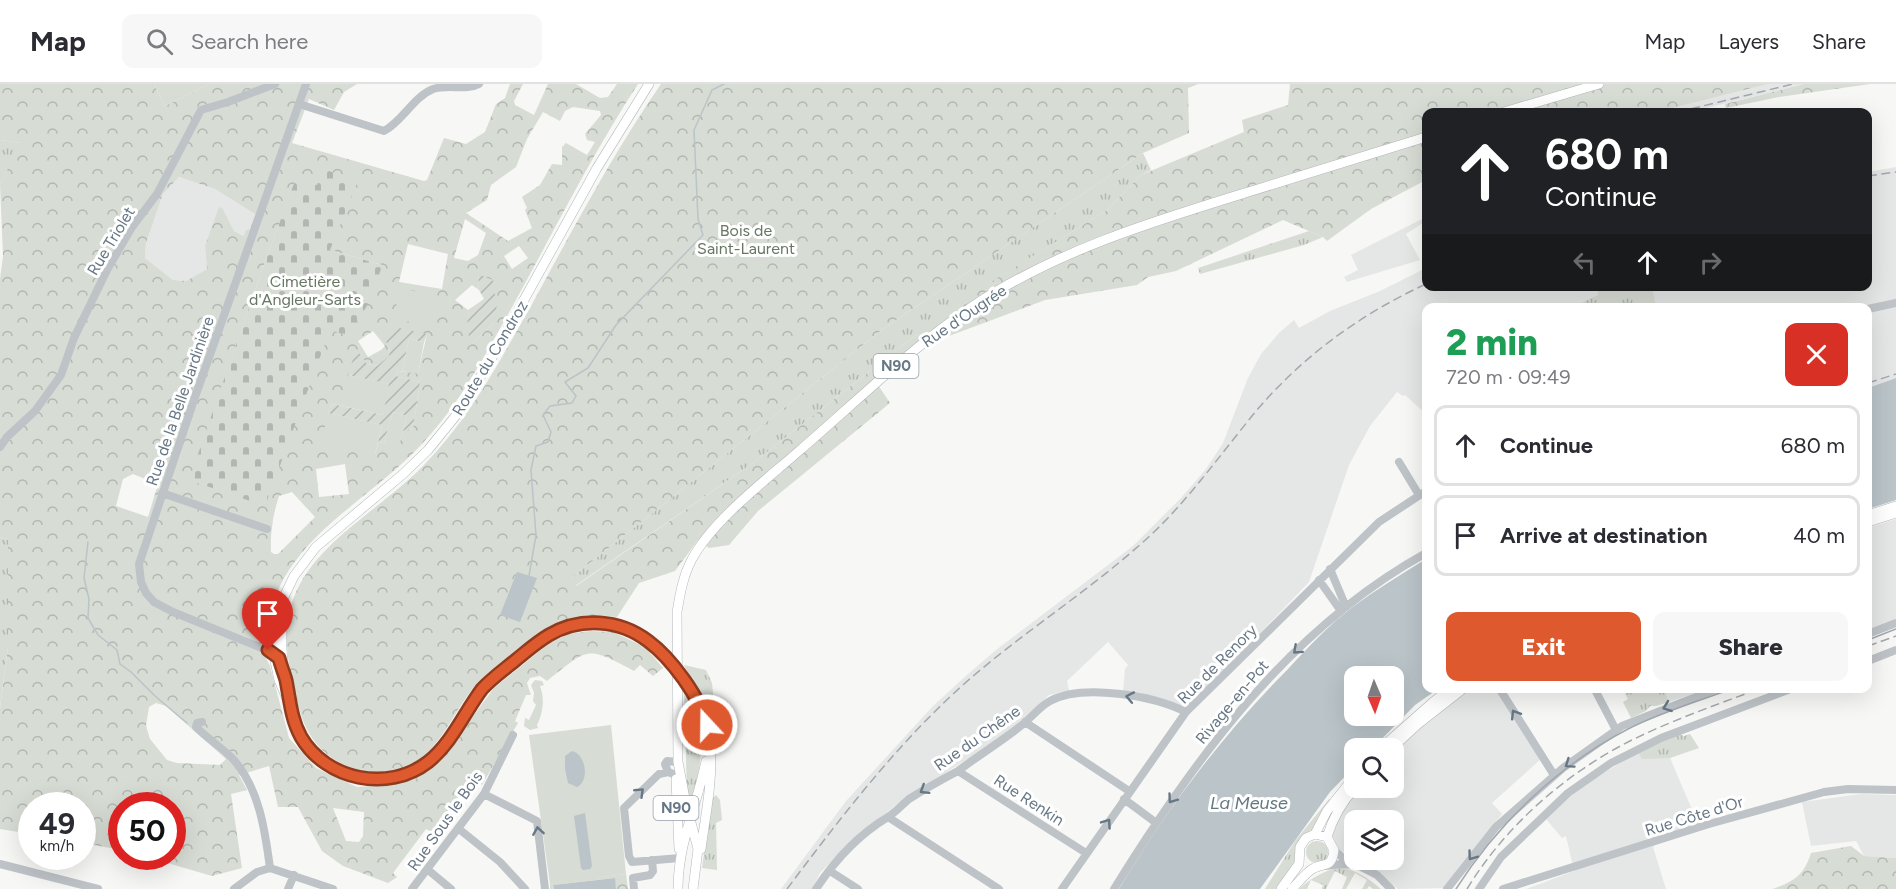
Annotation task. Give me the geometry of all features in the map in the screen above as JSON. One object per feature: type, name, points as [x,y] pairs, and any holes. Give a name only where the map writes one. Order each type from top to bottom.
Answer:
[{"type":"main road","name":"Route du Condroz","points":[[290,706],[280,686],[274,653],[275,627],[282,601],[299,568],[316,547],[404,474],[428,450],[458,413],[489,363],[602,158],[649,84]]},
{"type":"main road","points":[[1518,108],[1599,84]]},
{"type":"main road","name":"Rue d'Ougrée","points":[[693,889],[698,843],[690,821],[678,762],[677,612],[680,592],[694,555],[706,538],[747,496],[914,351],[973,306],[1029,274],[1091,245],[1152,221],[1422,137]]},
{"type":"main road","points":[[1872,514],[1896,506]]},
{"type":"main road","points":[[1872,521],[1896,513]]},
{"type":"main road","name":"Route du Condroz","points":[[286,595],[287,602],[281,638],[285,678],[296,727],[311,750],[326,764],[358,777],[373,779],[391,778],[415,770],[439,752],[482,690],[546,636],[584,623],[603,623],[638,634],[651,643],[666,659],[702,707],[712,753],[701,851],[697,859]]},
{"type":"main road","points":[[274,653],[279,657],[285,678]]},
{"type":"main road","points":[[1392,738],[1444,693]]},
{"type":"main road","points":[[1403,738],[1458,693]]},
{"type":"main road","name":"Route du Condroz","points":[[680,855],[704,771],[709,734]]},
{"type":"main road","name":"Rue d'Ougrée","points":[[678,762],[672,774],[677,847],[680,855],[678,889]]},
{"type":"main road","points":[[1281,889],[1296,870],[1301,857],[1302,843],[1306,838],[1315,834],[1331,805],[1344,789]]},
{"type":"main road","points":[[1327,837],[1346,798]]},
{"type":"main road","points":[[1292,889],[1314,868],[1325,866],[1330,862],[1334,850],[1327,837],[1315,834]]},
{"type":"main road","points":[[680,855],[689,850],[697,859]]},
{"type":"main road","points":[[1301,857],[1304,863],[1314,868]]},
{"type":"street","name":"Rue Triolet","points":[[0,447],[7,437],[35,411],[61,375],[74,338],[107,270],[132,228],[157,194],[201,110],[275,84]]},
{"type":"street","name":"Rue de la Belle Jardinière","points":[[274,653],[162,607],[146,593],[141,582],[139,564],[306,84]]},
{"type":"street","points":[[299,104],[384,131],[420,97],[432,89],[452,85],[472,87],[479,84]]},
{"type":"street","points":[[1872,308],[1896,303]]},
{"type":"street","points":[[1399,462],[1422,492]]},
{"type":"street","points":[[162,493],[267,529]]},
{"type":"street","name":"Rue de Renory","points":[[1062,889],[1186,712],[1379,522],[1422,494]]},
{"type":"street","name":"Rivage-en-Pot","points":[[1114,889],[1155,822],[1254,694],[1283,663],[1343,609],[1400,568],[1422,555]]},
{"type":"street","points":[[1330,569],[1343,609]]},
{"type":"street","points":[[1319,580],[1343,609]]},
{"type":"street","points":[[1872,632],[1896,623]]},
{"type":"street","points":[[1872,659],[1896,650]]},
{"type":"street","name":"Rue du Chêne","points":[[816,889],[851,844],[879,821],[888,817],[910,799],[958,771],[1050,701],[1060,697],[1102,691],[1150,700],[1186,712]]},
{"type":"street","points":[[1502,693],[1554,775]]},
{"type":"street","points":[[1597,693],[1616,730]]},
{"type":"street","points":[[1447,889],[1496,827],[1554,775],[1616,730],[1643,716],[1705,693]]},
{"type":"street","points":[[1479,889],[1501,856],[1586,779],[1636,749],[1780,693]]},
{"type":"street","points":[[202,722],[197,723],[196,727],[231,757],[250,782],[255,794],[270,868]]},
{"type":"street","points":[[1025,722],[1129,791]]},
{"type":"street","name":"Rue Sous le Bois","points":[[412,889],[484,794],[513,735]]},
{"type":"street","name":"Rue Renkin","points":[[958,771],[1086,853]]},
{"type":"street","points":[[672,774],[659,774],[624,808],[629,856],[632,862],[680,855]]},
{"type":"street","name":"Rue Côte d'Or","points":[[1503,889],[1709,824],[1824,792],[1848,789],[1896,790]]},
{"type":"street","points":[[484,794],[537,822],[545,889]]},
{"type":"street","points":[[1124,799],[1155,822]]},
{"type":"street","points":[[888,817],[999,889]]},
{"type":"street","points":[[459,829],[500,862],[525,889]]},
{"type":"street","points":[[1334,850],[1344,858]]},
{"type":"street","points":[[634,889],[633,878],[651,875],[652,860]]},
{"type":"street","points":[[0,864],[98,889]]},
{"type":"street","points":[[1325,866],[1344,864]]},
{"type":"street","points":[[234,889],[257,872],[270,868],[333,889]]},
{"type":"street","points":[[428,869],[451,889]]},
{"type":"street","points":[[1367,870],[1377,875],[1391,889]]},
{"type":"street","points":[[830,871],[858,889]]},
{"type":"street","points":[[288,889],[294,875]]},
{"type":"shaded area","points":[[1768,84],[1804,84],[1706,108],[1673,108]]},
{"type":"shaded area","points":[[1896,167],[1896,378],[1872,387],[1872,303],[1422,303],[1422,410],[1405,395],[1397,392],[1370,426],[1349,465],[1309,582],[1189,707],[1123,692],[1125,669],[1128,665],[1108,642],[1067,681],[1069,691],[1049,695],[1009,732],[896,805],[853,839],[820,873],[812,889],[781,889],[846,801],[933,706],[996,650],[1133,546],[1181,498],[1206,469],[1223,443],[1248,378],[1261,354],[1294,320],[1299,328],[1330,311],[1380,291],[1422,270],[1422,291],[1872,291],[1872,171]]},
{"type":"shaded area","points":[[179,177],[215,189],[255,214],[245,236],[234,231],[223,209],[205,246],[207,269],[186,281],[173,280],[145,258],[146,243],[163,194]]},
{"type":"shaded area","points":[[1422,219],[1422,224],[1406,234],[1420,260],[1347,282],[1344,277],[1358,270],[1351,255]]},
{"type":"shaded area","points":[[1896,519],[1896,620],[1872,629],[1872,527]]},
{"type":"shaded area","points":[[1465,693],[1500,693],[1541,759],[1492,803],[1502,814],[1444,888],[1398,889],[1375,870],[1404,870],[1404,810],[1344,810],[1344,852],[1339,850],[1332,836],[1344,804],[1350,798],[1404,798],[1404,741],[1422,724]]},
{"type":"shaded area","points":[[1666,693],[1695,693],[1669,702]]},
{"type":"shaded area","points":[[1663,741],[1698,824],[1668,833],[1653,847],[1666,889],[1526,889],[1574,871],[1566,836],[1562,838],[1546,819],[1594,779],[1638,752]]},
{"type":"shaded area","points":[[1861,794],[1896,795],[1896,858],[1864,856],[1856,841],[1811,846],[1802,802]]},
{"type":"green space","points":[[0,84],[154,84],[165,106],[209,84],[357,84],[344,92],[334,110],[309,99],[292,143],[424,181],[427,180],[444,138],[466,144],[485,132],[496,104],[505,98],[510,84],[523,84],[514,101],[515,105],[534,115],[548,84],[576,84],[600,98],[608,97],[617,84],[638,84],[588,167],[481,363],[447,414],[435,430],[400,466],[328,526],[306,548],[288,572],[275,599],[265,651],[289,738],[316,768],[357,787],[386,785],[415,779],[442,758],[494,688],[547,645],[567,634],[591,631],[613,632],[645,647],[663,668],[653,676],[640,665],[634,671],[606,657],[588,654],[580,656],[547,681],[540,676],[530,678],[527,683],[531,695],[526,695],[515,721],[518,723],[482,785],[471,780],[432,832],[426,829],[393,873],[397,877],[388,883],[343,866],[322,851],[298,807],[278,807],[269,766],[239,775],[247,790],[231,794],[242,868],[212,876],[186,868],[186,792],[108,792],[108,848],[96,845],[96,792],[18,792],[18,832],[0,829],[0,708],[8,647],[8,540],[0,537],[0,279],[3,256],[0,184],[21,143],[0,140]],"holes":[[[573,107],[600,111],[601,115],[585,134],[587,140],[595,142],[587,155],[566,143],[562,147],[562,165],[552,164],[540,185],[522,197],[532,228],[508,241],[466,213],[487,200],[491,185],[516,167],[527,139],[543,112],[560,121],[565,111]],[[179,177],[215,189],[255,214],[250,229],[246,230],[244,236],[234,231],[223,209],[219,207],[205,246],[207,269],[186,281],[173,280],[145,258],[146,243],[163,194]],[[296,179],[317,185],[330,250],[382,265],[330,329],[264,505],[190,480]],[[465,219],[486,233],[478,255],[468,261],[454,258]],[[408,244],[448,254],[442,289],[399,282]],[[519,246],[528,258],[512,269],[504,256]],[[478,274],[494,323],[470,345],[468,310],[455,300],[472,285],[479,290]],[[373,331],[385,346],[368,357],[358,341]],[[427,334],[418,373],[398,371],[396,376],[420,382],[413,428],[403,431],[399,445],[378,443],[375,455],[328,413],[332,404],[342,406],[356,350],[367,364],[377,366],[389,356],[390,346]],[[345,464],[349,494],[319,497],[316,469]],[[133,474],[158,484],[148,517],[116,506],[123,479]],[[292,492],[315,517],[278,554],[274,554],[271,552],[272,531],[279,496]],[[156,703],[166,706],[226,759],[220,765],[177,763],[167,760],[150,739],[146,726],[149,707]],[[333,808],[364,812],[363,836],[359,842],[346,841]]]},
{"type":"green space","points":[[154,84],[209,84],[165,106]]},
{"type":"green space","name":"Bois de Saint-Laurent","points":[[661,84],[1198,84],[1188,88],[1189,133],[1143,153],[883,329],[571,578],[576,586],[753,463],[917,334],[925,338],[874,379],[890,403],[758,511],[729,545],[709,548],[698,540],[675,571],[639,583],[617,617],[572,619],[537,635],[480,680],[439,739],[414,763],[397,770],[376,773],[353,768],[340,762],[328,755],[312,738],[297,702],[289,666],[287,643],[288,620],[294,597],[304,577],[318,559],[352,526],[424,465],[470,409],[507,348],[609,166]]},
{"type":"green space","points":[[1290,84],[1768,84],[1673,108],[1422,108],[1422,182],[1371,209],[1327,241],[1323,237],[1283,220],[1176,271],[1148,277],[1137,285],[1045,300],[949,336],[933,318],[1107,210],[1141,175],[1244,132],[1242,120],[1288,105]]},
{"type":"green space","points":[[1804,84],[1870,84],[1779,97],[1726,108],[1725,104]]},
{"type":"green space","points":[[0,140],[22,143],[0,184]]},
{"type":"green space","points":[[1143,153],[1151,170],[1141,175],[1107,210],[934,318],[941,327],[925,338],[917,334],[753,463],[575,586],[571,578],[883,329]]},
{"type":"green space","name":"Cimetière d'Angleur-Sarts","points":[[323,169],[358,181],[330,250],[382,265],[373,296],[349,335],[330,330],[265,506],[189,480],[296,178],[317,185]]},
{"type":"green space","points":[[1309,231],[1323,237],[1304,245],[1200,274],[1198,268]]},
{"type":"green space","points":[[478,274],[493,280],[494,293],[498,298],[494,323],[469,346],[468,310],[484,299],[479,290]]},
{"type":"green space","points":[[399,288],[440,296],[435,326],[394,319]]},
{"type":"green space","points":[[1598,291],[1653,291],[1655,303],[1581,303],[1598,295]]},
{"type":"green space","points":[[390,326],[427,334],[424,342],[409,339],[402,371],[398,371],[396,376],[420,382],[413,428],[403,431],[407,416],[393,412],[384,442],[378,443],[382,425],[328,413],[332,404],[383,415],[389,384],[348,375],[356,349],[367,364],[377,366],[389,356],[390,346],[386,342]]},
{"type":"green space","points":[[409,339],[424,342],[418,374],[402,371]]},
{"type":"green space","points":[[348,375],[390,384],[383,415],[342,406]]},
{"type":"green space","points":[[393,412],[407,416],[399,446],[384,442]]},
{"type":"green space","points":[[328,413],[382,425],[375,455],[321,444]]},
{"type":"green space","points":[[0,537],[8,540],[8,647],[0,707]]},
{"type":"green space","points":[[684,665],[706,670],[712,683],[715,714],[711,715]]},
{"type":"green space","points":[[535,680],[542,681],[544,685],[540,686],[543,706],[538,728],[530,730],[524,726],[525,718],[529,720],[536,705],[533,701],[534,693],[531,685]]},
{"type":"green space","points":[[684,692],[697,718],[701,745],[692,801],[687,800]]},
{"type":"green space","points":[[1666,693],[1669,702],[1650,706],[1646,711],[1631,718],[1623,702],[1628,699],[1625,694]]},
{"type":"green space","points":[[611,725],[626,874],[550,884],[529,735]]},
{"type":"green space","points":[[1679,734],[1684,736],[1690,734],[1699,748],[1670,758],[1642,759],[1638,752]]},
{"type":"green space","points":[[716,795],[720,800],[722,820],[716,823],[717,870],[702,868],[711,800]]},
{"type":"green space","points":[[1329,799],[1331,800],[1296,864],[1277,889],[1265,889],[1295,841]]},
{"type":"green space","points":[[1317,841],[1325,844],[1328,852],[1325,860],[1317,863],[1309,860],[1306,852],[1309,844]]},
{"type":"green space","points":[[1851,846],[1864,856],[1896,858],[1896,889],[1773,889],[1798,876],[1811,853]]},
{"type":"green space","points":[[1338,867],[1361,875],[1381,889],[1373,889],[1369,886],[1367,889],[1362,889],[1367,880],[1355,873],[1346,889],[1342,889],[1347,877],[1335,871],[1326,889],[1322,889],[1323,885],[1311,880]]},
{"type":"green space","points":[[626,874],[628,889],[616,889],[614,878],[553,885],[554,889],[550,889],[550,884],[553,883]]},
{"type":"green space","points":[[1311,880],[1307,889],[1299,889]]},
{"type":"water","points":[[1896,378],[1896,500],[1872,508],[1872,387]]},
{"type":"water","name":"La Meuse","points":[[1422,562],[1422,693],[1432,693],[1404,716],[1404,666],[1344,666],[1344,726],[1394,726],[1383,738],[1344,738],[1344,777],[1330,792],[1260,889],[1119,889],[1176,802],[1240,720],[1345,613]]},
{"type":"water","points":[[517,572],[537,578],[520,622],[500,615]]},
{"type":"water","points":[[572,751],[581,757],[585,768],[584,779],[577,787],[568,783],[565,769],[565,756]]},
{"type":"water","points":[[585,813],[592,866],[590,869],[583,870],[574,816]]},
{"type":"water","points":[[615,878],[616,889],[554,889],[553,885]]},
{"type":"waterway","points":[[529,576],[536,535],[531,470],[536,446],[548,442],[551,432],[543,415],[550,406],[572,403],[576,396],[565,382],[588,368],[616,325],[703,235],[698,219],[694,130],[712,90],[724,84]]},
{"type":"waterway","points":[[88,542],[84,578],[89,599],[88,618],[98,635],[117,650],[120,664],[187,723]]},
{"type":"tram line","points":[[1872,638],[1896,629]]},
{"type":"tram line","points":[[1456,889],[1472,865],[1510,819],[1554,778],[1578,760],[1628,729],[1720,693]]},
{"type":"railway","points":[[1694,108],[1793,84]]},
{"type":"railway","points":[[1872,175],[1896,172]]},
{"type":"railway","points":[[787,889],[871,782],[939,707],[987,664],[1109,571],[1155,531],[1195,487],[1257,410],[1294,371],[1356,323],[1422,286]]},
{"type":"railway","points":[[1872,382],[1896,374]]},
{"type":"railway","points":[[1872,645],[1896,636]]},
{"type":"railway","points":[[1467,889],[1500,843],[1519,822],[1540,802],[1585,767],[1634,739],[1748,693]]},
{"type":"route","points":[[268,650],[279,658],[294,722],[307,746],[321,760],[335,769],[358,777],[386,779],[406,774],[426,763],[446,744],[491,680],[546,636],[575,625],[613,624],[646,639],[662,654],[694,694],[702,707],[707,725]]}]
